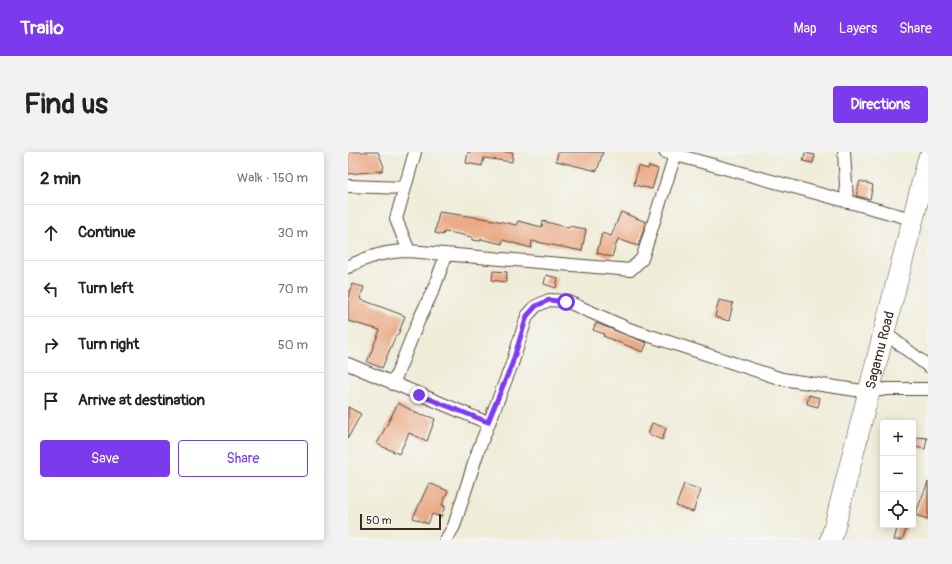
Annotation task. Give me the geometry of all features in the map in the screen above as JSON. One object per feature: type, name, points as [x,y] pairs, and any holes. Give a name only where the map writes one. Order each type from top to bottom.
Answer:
[{"type":"highway","name":"Sagamu Road","points":[[831,540],[928,160]]},
{"type":"street","points":[[409,251],[396,219],[415,152]]},
{"type":"street","points":[[844,152],[847,202]]},
{"type":"street","points":[[348,267],[360,260],[390,251],[409,251],[630,270],[642,259],[672,153],[912,220]]},
{"type":"street","points":[[348,186],[405,188]]},
{"type":"street","points":[[393,384],[418,322],[434,288],[446,255]]},
{"type":"street","points":[[446,540],[454,526],[488,422],[512,364],[527,316],[536,306],[549,300],[566,302],[629,329],[782,379],[869,392],[886,389],[928,388]]},
{"type":"street","points":[[885,333],[928,366]]},
{"type":"street","points":[[348,364],[393,384],[488,422]]},
{"type":"building","points":[[348,152],[378,152],[384,167],[382,171],[348,174]]},
{"type":"building","points":[[468,152],[513,152],[512,162],[484,158],[482,166],[466,163]]},
{"type":"building","points":[[558,152],[603,152],[597,171],[556,161]]},
{"type":"building","points":[[805,153],[815,155],[813,163],[803,161]]},
{"type":"building","points":[[638,166],[648,169],[649,166],[658,169],[652,189],[634,185]]},
{"type":"building","points":[[860,181],[873,185],[870,199],[856,196]]},
{"type":"building","points":[[439,212],[489,219],[516,225],[518,221],[542,227],[543,221],[569,228],[569,226],[586,229],[582,251],[532,241],[531,248],[503,240],[502,244],[481,239],[481,241],[472,240],[472,237],[453,233],[444,232],[443,235],[435,233]]},
{"type":"building","points":[[621,212],[646,222],[638,246],[618,239],[612,257],[597,253],[602,233],[611,236]]},
{"type":"building","points":[[493,271],[507,272],[506,282],[492,280]]},
{"type":"building","points":[[546,275],[558,278],[556,288],[544,284]]},
{"type":"building","points":[[352,284],[364,287],[360,299],[405,316],[398,335],[396,335],[382,368],[367,362],[380,330],[348,321],[348,297]]},
{"type":"building","points":[[719,300],[733,303],[729,321],[715,317]]},
{"type":"building","points":[[596,323],[647,343],[643,352],[603,336],[604,334],[593,330]]},
{"type":"building","points":[[809,395],[820,398],[818,407],[807,404]]},
{"type":"building","points":[[398,403],[422,416],[422,414],[435,419],[427,441],[409,433],[399,454],[377,444]]},
{"type":"building","points":[[348,407],[361,414],[348,438]]},
{"type":"building","points":[[652,423],[666,428],[662,440],[648,434]]},
{"type":"building","points":[[917,437],[927,438],[925,449],[916,447]]},
{"type":"building","points":[[928,482],[928,519],[916,515]]},
{"type":"building","points":[[429,483],[448,491],[442,505],[445,506],[441,517],[432,514],[428,524],[413,518]]},
{"type":"building","points":[[684,484],[701,490],[693,512],[676,506]]},
{"type":"building","points":[[897,528],[907,528],[902,540],[894,540]]},
{"type":"route","points":[[419,395],[488,422],[512,364],[527,316],[536,306],[549,300],[566,302]]}]
